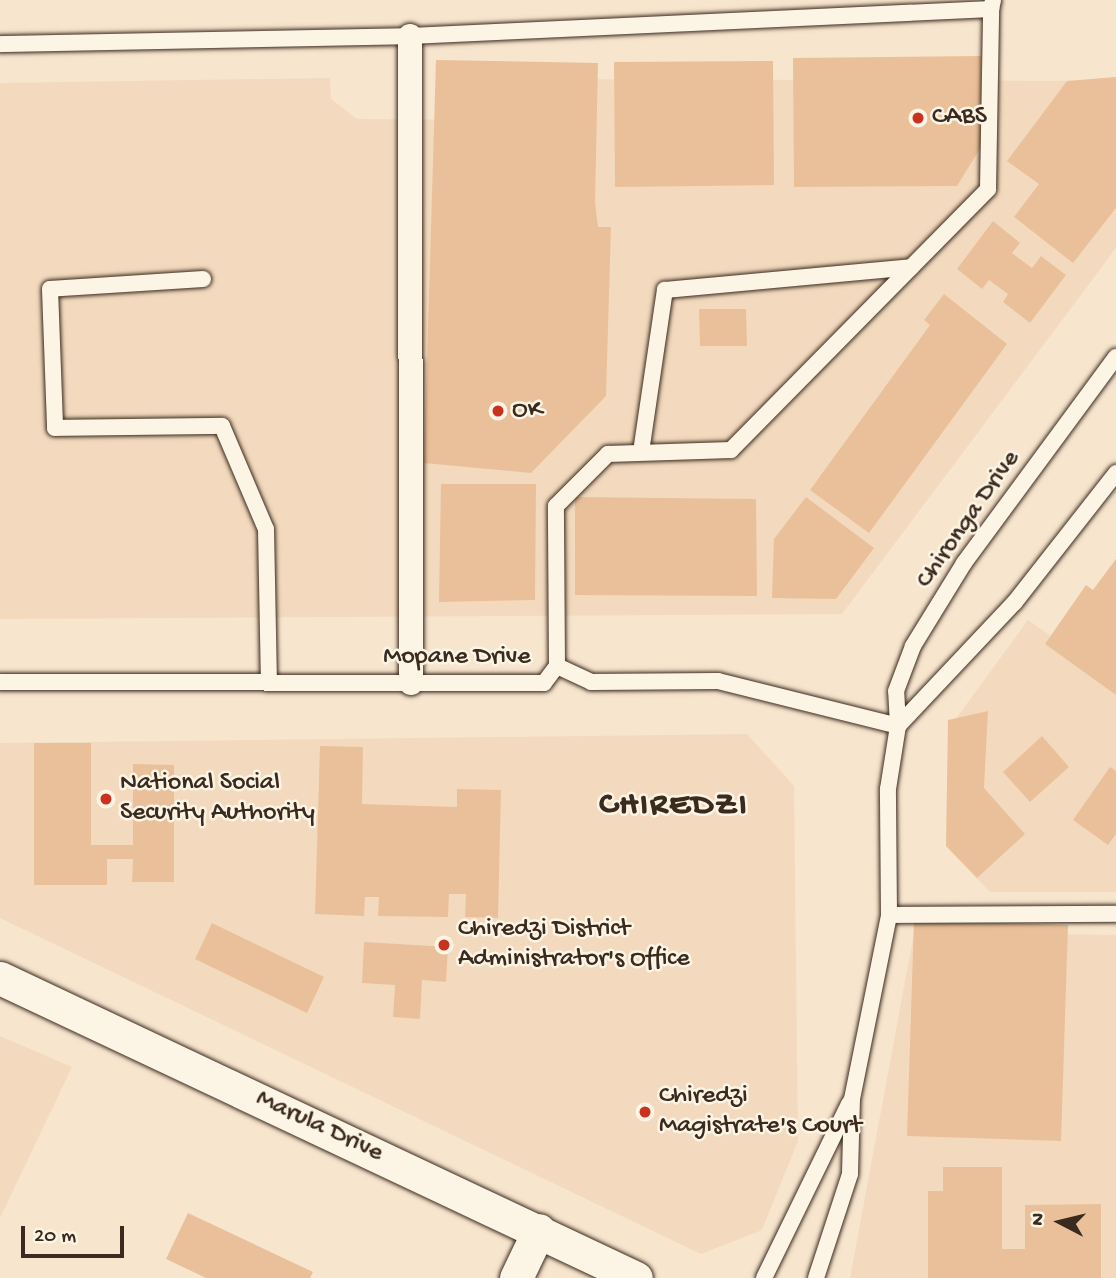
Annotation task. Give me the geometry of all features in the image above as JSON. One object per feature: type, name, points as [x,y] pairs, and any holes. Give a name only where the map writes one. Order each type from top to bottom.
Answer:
[{"type":"street","points":[[410,36],[411,683]]},
{"type":"street","name":"Marula Drive","points":[[0,978],[540,1230],[636,1278]]},
{"type":"street","points":[[516,1278],[540,1230]]},
{"type":"lane","points":[[0,44],[410,36],[992,5],[988,189],[731,450],[608,454],[556,506],[557,666]]},
{"type":"lane","points":[[641,453],[665,290],[911,267]]},
{"type":"lane","points":[[203,279],[50,289],[55,428],[222,426],[266,529],[269,683]]},
{"type":"lane","name":"Chironga Drive","points":[[852,1099],[889,915],[888,789],[898,726],[896,691],[913,646],[964,563],[1116,357]]},
{"type":"lane","points":[[898,726],[1015,602],[1116,472]]},
{"type":"lane","name":"Mopane Drive","points":[[0,682],[544,683],[557,666],[591,682],[718,681],[898,726]]},
{"type":"lane","points":[[889,915],[1116,914]]},
{"type":"lane","points":[[764,1278],[852,1099]]},
{"type":"lane","points":[[816,1278],[849,1174],[852,1099]]},
{"type":"shaded area","points":[[330,78],[331,99],[357,119],[482,120],[505,79],[1116,81],[1116,248],[842,614],[0,619],[0,83]]},
{"type":"shaded area","points":[[1116,561],[1116,892],[990,892],[946,846],[955,720],[1028,620],[1057,640]]},
{"type":"shaded area","points":[[747,734],[794,786],[798,1141],[762,1230],[701,1254],[0,918],[0,743]]},
{"type":"shaded area","points":[[914,933],[1116,935],[1116,1278],[850,1278]]},
{"type":"shaded area","points":[[0,1036],[72,1067],[0,1218]]},
{"type":"building","points":[[981,56],[981,147],[957,186],[794,187],[793,58]]},
{"type":"building","points":[[436,60],[598,63],[595,202],[598,227],[611,227],[606,396],[531,473],[424,463]]},
{"type":"building","points":[[773,61],[774,185],[615,187],[614,62]]},
{"type":"building","points":[[1116,77],[1116,208],[1073,263],[1014,217],[1039,184],[1007,161],[1067,81]]},
{"type":"building","points":[[993,221],[1020,243],[1012,253],[1032,268],[1041,256],[1066,275],[1030,323],[1003,302],[1008,294],[989,280],[982,289],[957,269]]},
{"type":"building","points":[[944,294],[1007,344],[869,533],[810,490],[930,325],[924,320]]},
{"type":"building","points":[[699,309],[746,309],[747,346],[700,346]]},
{"type":"building","points":[[441,484],[536,484],[535,600],[439,602]]},
{"type":"building","points":[[575,497],[756,499],[757,596],[575,595]]},
{"type":"building","points":[[806,497],[874,548],[836,599],[772,598],[774,539]]},
{"type":"building","points":[[1116,559],[1116,695],[1045,644],[1086,585],[1093,590]]},
{"type":"building","points":[[988,711],[984,788],[1025,834],[977,878],[946,846],[948,720]]},
{"type":"building","points":[[1042,736],[1069,767],[1030,802],[1003,772]]},
{"type":"building","points":[[34,743],[91,743],[91,845],[133,845],[133,764],[174,765],[174,882],[132,882],[133,859],[107,859],[107,885],[34,885]]},
{"type":"building","points":[[320,746],[363,747],[362,804],[457,807],[457,789],[501,790],[498,918],[465,917],[466,894],[449,894],[448,917],[378,916],[379,897],[365,897],[364,916],[315,914]]},
{"type":"building","points":[[1110,767],[1116,771],[1116,834],[1108,845],[1073,820]]},
{"type":"building","points":[[914,920],[1068,925],[1061,1141],[907,1136]]},
{"type":"building","points":[[212,923],[324,977],[307,1013],[195,959]]},
{"type":"building","points":[[364,942],[448,947],[446,982],[422,980],[420,1019],[393,1017],[395,985],[362,983]]},
{"type":"building","points":[[943,1167],[1002,1167],[1002,1249],[1025,1249],[1025,1205],[1101,1204],[1101,1278],[928,1278],[928,1191],[943,1191]]},
{"type":"building","points":[[188,1213],[313,1272],[310,1278],[206,1278],[166,1259]]},
{"type":"place","name":"CABS","points":[[918,118]]},
{"type":"place","name":"OK","points":[[498,411]]},
{"type":"place","name":"National Social Security Authority","points":[[106,799]]},
{"type":"place","name":"Chiredzi District Administrator's Office","points":[[444,945]]},
{"type":"place","name":"Chiredzi Magistrate's Court","points":[[645,1112]]},
{"type":"district","name":"CHIREDZI","points":[[674,807]]}]
